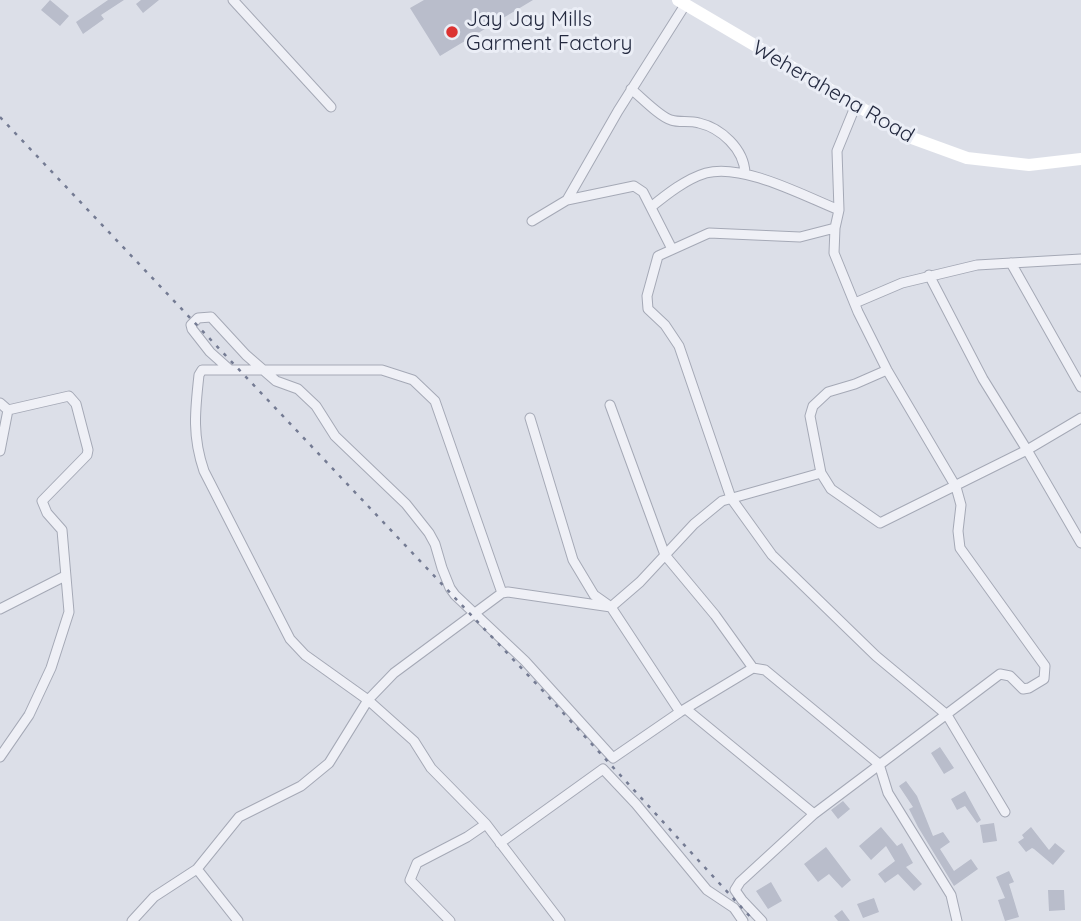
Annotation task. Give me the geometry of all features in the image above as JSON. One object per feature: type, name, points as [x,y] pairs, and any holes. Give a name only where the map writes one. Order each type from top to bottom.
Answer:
[{"type":"main road","name":"Weherahena Road","points":[[681,3],[912,138],[967,158],[1029,165],[1081,159]]},
{"type":"street","points":[[233,0],[331,107]]},
{"type":"street","points":[[567,200],[681,3]]},
{"type":"street","points":[[631,89],[669,120],[700,123],[727,137],[736,147],[744,173]]},
{"type":"street","points":[[743,921],[735,890],[740,882],[814,814],[1000,674],[1010,676],[1023,689],[1044,679],[1045,666],[961,548],[958,531],[961,505],[956,487],[887,370],[834,253],[839,210],[837,151],[855,107]]},
{"type":"street","points":[[651,207],[672,191],[703,174],[716,171],[744,173],[839,210]]},
{"type":"street","points":[[533,222],[567,200],[634,186],[643,191],[672,249]]},
{"type":"street","points":[[835,228],[800,237],[709,233],[672,249],[658,256],[647,296],[648,309],[665,325],[679,346],[731,498],[772,555],[876,656],[947,715],[1006,812]]},
{"type":"street","points":[[855,303],[902,283],[978,265],[1081,260]]},
{"type":"street","points":[[1011,263],[1081,387]]},
{"type":"street","points":[[929,275],[983,379],[1081,544]]},
{"type":"street","points":[[229,369],[210,352],[192,329],[191,325],[198,318],[211,317],[276,381],[298,389],[316,406],[335,436],[406,504],[429,533],[450,588],[525,661],[612,758],[683,710],[753,668],[765,670],[879,764],[888,793],[951,895],[957,921]]},
{"type":"street","points":[[502,593],[435,401],[413,380],[382,370],[229,369],[202,370],[199,374],[194,427],[197,451],[204,471],[290,639],[305,655],[368,700],[414,741],[431,768],[486,824],[560,921]]},
{"type":"street","points":[[887,370],[828,392],[813,406],[810,416],[821,473],[831,489],[880,523],[1027,450],[1081,418]]},
{"type":"street","points":[[0,757],[29,715],[51,668],[69,612],[62,530],[47,513],[42,501],[87,456],[88,450],[76,404],[69,396],[8,410]]},
{"type":"street","points":[[0,403],[8,410]]},
{"type":"street","points":[[610,405],[665,555],[715,615],[753,668]]},
{"type":"street","points":[[0,451],[8,410]]},
{"type":"street","points":[[530,418],[573,559],[594,594],[611,607],[683,710],[814,814]]},
{"type":"street","points":[[132,921],[154,897],[197,869],[239,817],[301,786],[328,762],[368,700],[394,673],[502,593],[611,607],[640,582],[694,524],[722,501],[821,473]]},
{"type":"street","points":[[0,609],[65,576]]},
{"type":"street","points":[[500,843],[603,769],[636,804],[707,890],[738,904],[762,921]]},
{"type":"street","points":[[450,921],[410,880],[417,863],[461,841],[486,824]]},
{"type":"street","points":[[197,869],[238,921]]},
{"type":"building","points":[[50,0],[69,16],[60,26],[41,10]]},
{"type":"building","points":[[108,0],[124,0],[101,15],[104,19],[83,34],[76,22]]},
{"type":"building","points":[[141,0],[159,0],[143,13],[136,4]]},
{"type":"building","name":"Jay Jay Mills Garment Factory","points":[[424,0],[533,0],[440,56],[410,8]]},
{"type":"building","points":[[940,747],[954,768],[944,774],[931,753]]},
{"type":"building","points":[[906,781],[917,796],[933,836],[943,832],[950,842],[940,849],[954,871],[971,859],[978,869],[954,886],[909,809],[913,807],[899,786]]},
{"type":"building","points":[[965,791],[981,820],[977,823],[965,806],[957,810],[951,799]]},
{"type":"building","points":[[843,801],[850,809],[838,819],[831,810]]},
{"type":"building","points":[[994,823],[997,841],[983,843],[980,825]]},
{"type":"building","points":[[881,827],[897,846],[902,843],[913,863],[906,867],[922,884],[914,891],[898,874],[885,883],[878,874],[895,861],[886,846],[871,860],[859,846]]},
{"type":"building","points":[[1031,827],[1049,850],[1055,843],[1065,851],[1053,865],[1032,848],[1026,852],[1018,842]]},
{"type":"building","points":[[826,847],[851,880],[842,888],[829,874],[818,882],[804,864]]},
{"type":"building","points":[[1009,871],[1014,882],[1009,884],[1019,917],[1005,921],[998,900],[1005,898],[996,877]]},
{"type":"building","points":[[771,882],[782,901],[768,909],[756,891]]},
{"type":"building","points":[[1048,890],[1064,890],[1065,910],[1049,911]]},
{"type":"building","points":[[874,898],[879,912],[863,918],[857,904]]},
{"type":"building","points":[[842,910],[850,921],[838,921],[834,916]]},
{"type":"railway","points":[[0,117],[544,692],[754,921]]},
{"type":"place","name":"Jay Jay Mills Garment Factory","points":[[452,32]]}]
